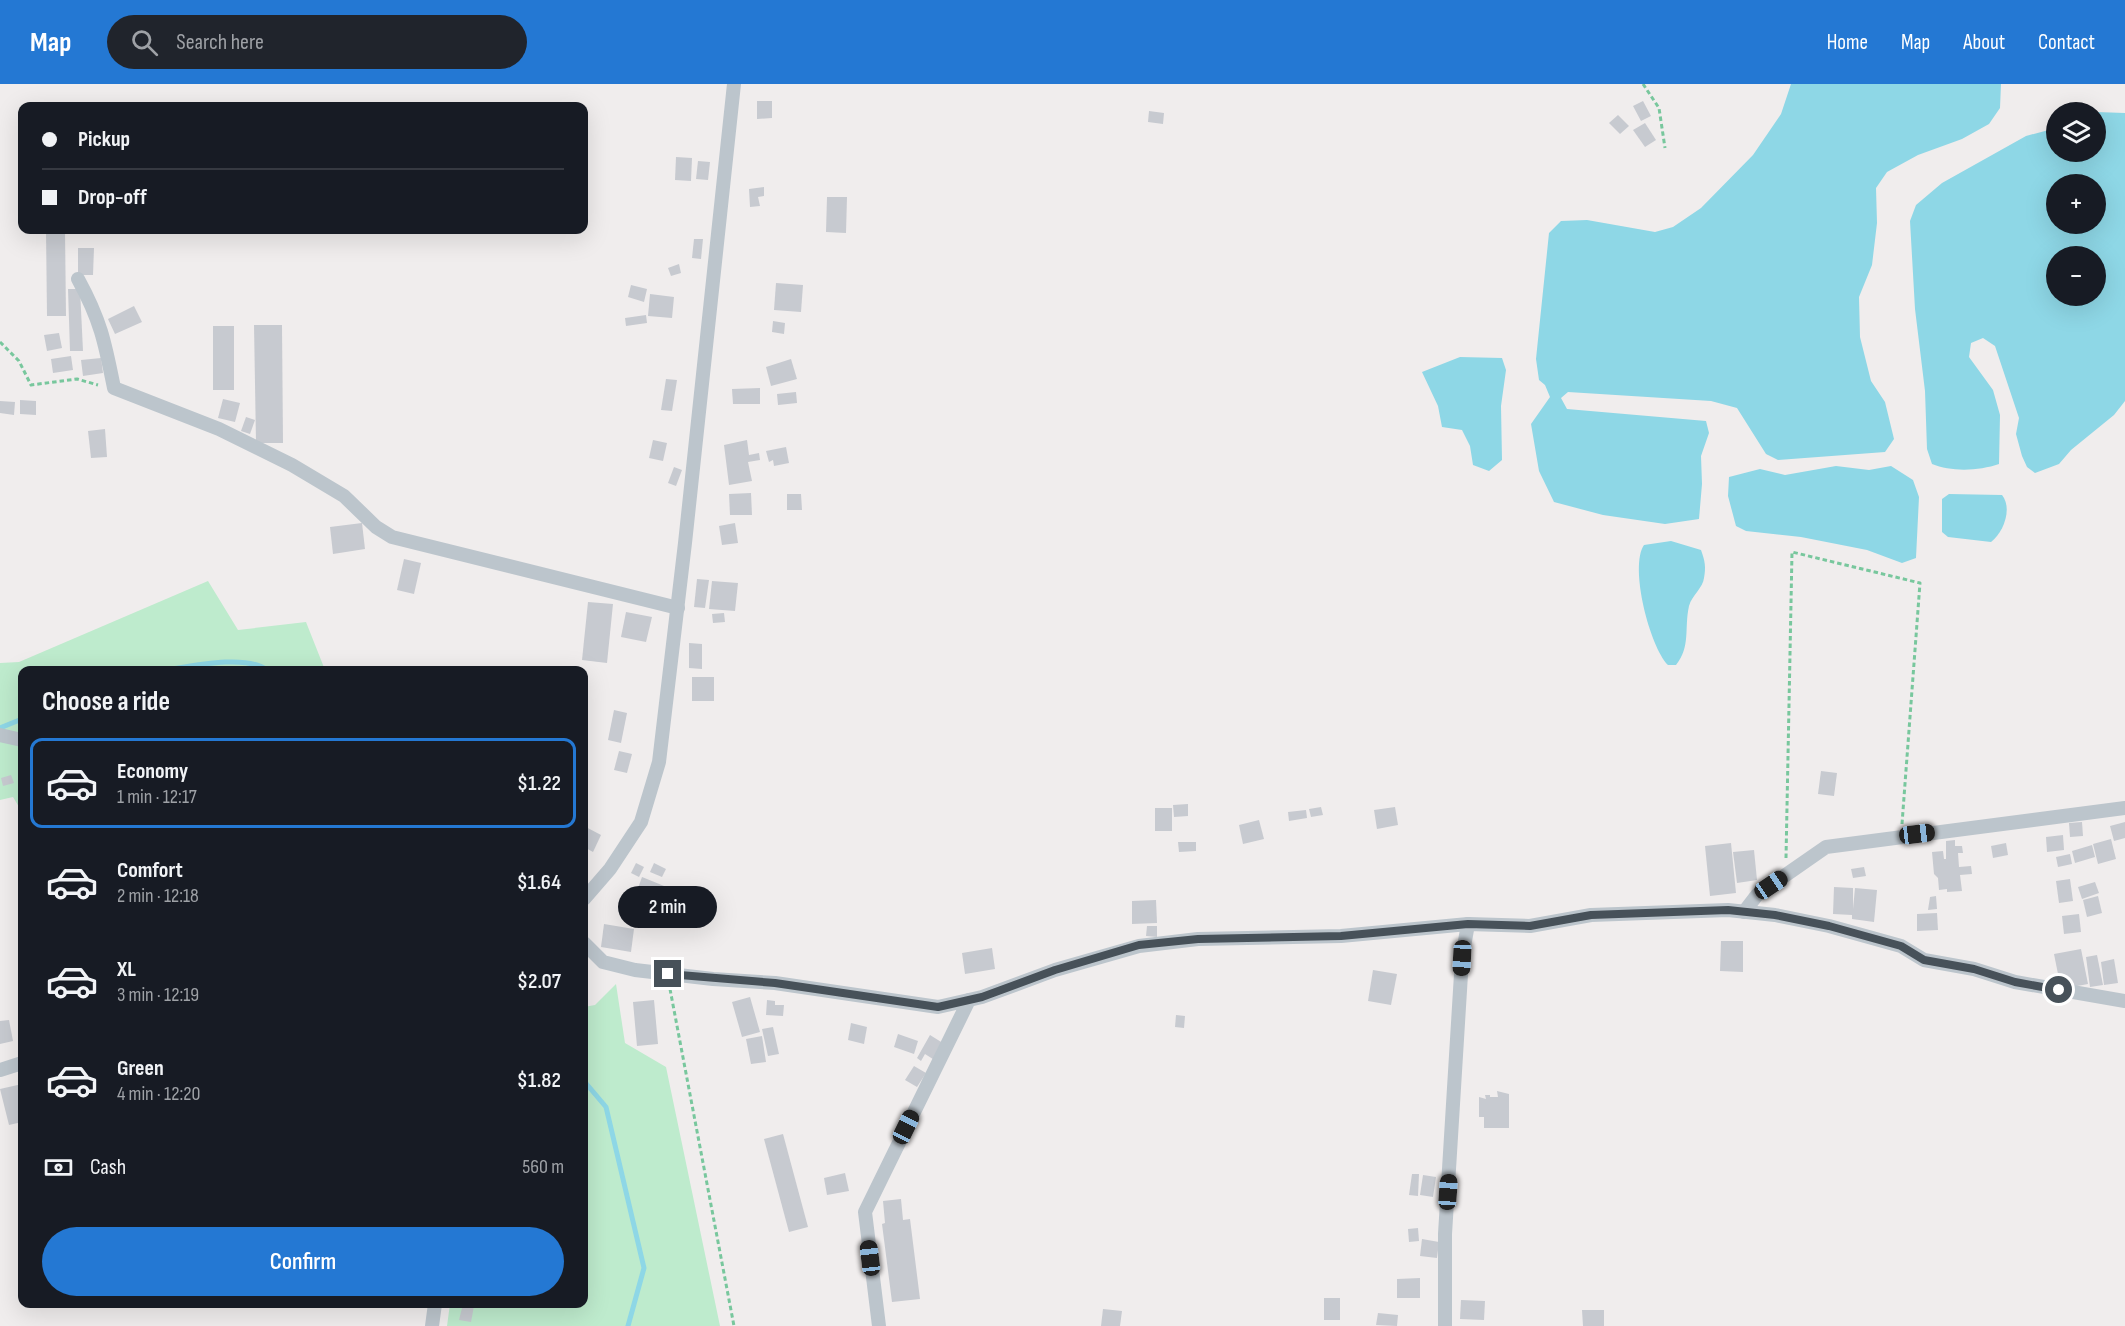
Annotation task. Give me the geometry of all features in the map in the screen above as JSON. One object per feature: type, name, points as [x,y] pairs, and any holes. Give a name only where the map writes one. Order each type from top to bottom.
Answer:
[{"type":"street","points":[[588,894],[610,869],[641,822],[659,762],[678,608],[734,84]]},
{"type":"street","points":[[78,279],[95,310],[105,339],[114,388],[219,429],[292,465],[344,496],[376,527],[392,537],[678,608]]},
{"type":"street","points":[[0,735],[18,739]]},
{"type":"street","points":[[1744,912],[1757,895],[1826,847],[2125,808]]},
{"type":"street","points":[[588,947],[603,962],[668,974],[775,983],[938,1007],[969,1000],[1055,970],[1139,945],[1198,939],[1341,936],[1468,924],[1530,926],[1591,915],[1666,911],[1744,912],[1775,915],[1829,926],[1901,946],[1924,960],[1974,969],[2015,982],[2125,1001]]},
{"type":"street","points":[[1445,1326],[1445,1234],[1462,958],[1468,924]]},
{"type":"street","points":[[879,1326],[865,1212],[969,1000]]},
{"type":"street","points":[[0,1070],[18,1064]]},
{"type":"street","points":[[432,1326],[434,1308]]},
{"type":"path","points":[[1643,84],[1659,108],[1665,148]]},
{"type":"path","points":[[0,342],[19,361],[31,385],[77,379],[114,388]]},
{"type":"path","points":[[1786,875],[1792,552],[1920,583],[1901,836]]},
{"type":"path","points":[[668,974],[734,1326]]},
{"type":"green space","points":[[208,581],[238,630],[306,622],[323,666],[18,666],[18,805],[13,797],[0,800],[0,663],[19,662]]},
{"type":"green space","points":[[616,984],[625,1043],[666,1067],[720,1326],[447,1326],[449,1308],[588,1308],[588,1006],[595,1005]]},
{"type":"water","points":[[1791,84],[2001,84],[2000,108],[1989,124],[1962,139],[1918,155],[1887,172],[1876,188],[1877,223],[1872,265],[1859,297],[1860,337],[1871,381],[1885,402],[1894,439],[1885,452],[1778,460],[1766,454],[1737,408],[1711,401],[1568,392],[1561,398],[1567,409],[1706,421],[1709,433],[1701,456],[1702,484],[1699,519],[1665,524],[1603,515],[1554,502],[1539,471],[1531,424],[1550,397],[1545,385],[1539,380],[1536,359],[1549,233],[1561,221],[1587,220],[1655,232],[1673,227],[1701,208],[1753,155],[1781,114]]},
{"type":"water","points":[[2106,112],[2125,113],[2125,401],[2114,415],[2071,450],[2059,464],[2035,473],[2027,467],[2022,456],[2016,434],[2019,418],[1995,346],[1983,338],[1971,343],[1969,357],[1993,390],[2000,415],[1999,464],[1965,470],[1940,467],[1932,464],[1927,449],[1925,391],[1915,309],[1910,221],[1916,205],[1942,183],[2026,136],[2046,131],[2046,162],[2106,162]]},
{"type":"water","points":[[1460,357],[1502,358],[1506,370],[1501,406],[1502,460],[1489,471],[1473,465],[1470,446],[1462,430],[1442,427],[1438,406],[1422,372]]},
{"type":"water","points":[[1836,466],[1869,470],[1891,466],[1913,480],[1919,497],[1916,558],[1902,563],[1867,550],[1801,537],[1746,531],[1736,526],[1728,496],[1729,477],[1760,469],[1785,475]]},
{"type":"water","points":[[1949,494],[2002,495],[2007,514],[2003,527],[1991,542],[1948,537],[1942,532],[1942,499]]},
{"type":"water","points":[[1671,541],[1701,550],[1705,567],[1703,582],[1689,606],[1684,651],[1676,665],[1668,665],[1655,642],[1644,606],[1639,571],[1640,556],[1644,545]]},
{"type":"building","points":[[757,101],[772,101],[772,118],[757,119]]},
{"type":"building","points":[[1643,101],[1651,116],[1641,121],[1633,106]]},
{"type":"building","points":[[1149,111],[1164,113],[1163,124],[1148,122]]},
{"type":"building","points":[[1618,115],[1629,126],[1620,134],[1609,123]]},
{"type":"building","points":[[1645,123],[1656,140],[1645,147],[1633,130]]},
{"type":"building","points":[[676,157],[692,158],[691,181],[675,180]]},
{"type":"building","points":[[698,161],[710,162],[708,180],[696,179]]},
{"type":"building","points":[[764,187],[764,196],[758,197],[760,206],[750,207],[749,189]]},
{"type":"building","points":[[827,197],[847,197],[846,233],[826,232]]},
{"type":"building","points":[[46,234],[65,234],[66,316],[47,316]]},
{"type":"building","points":[[694,239],[703,239],[701,259],[692,258]]},
{"type":"building","points":[[78,248],[94,248],[93,275],[78,275]]},
{"type":"building","points":[[679,264],[681,273],[671,276],[668,268]]},
{"type":"building","points":[[776,283],[803,285],[801,312],[774,310]]},
{"type":"building","points":[[631,285],[647,289],[644,302],[628,297]]},
{"type":"building","points":[[68,289],[80,289],[83,351],[70,351]]},
{"type":"building","points":[[650,294],[674,297],[672,318],[648,316]]},
{"type":"building","points":[[134,306],[142,322],[115,334],[108,319]]},
{"type":"building","points":[[646,315],[647,323],[626,326],[625,318]]},
{"type":"building","points":[[773,321],[785,323],[784,334],[772,332]]},
{"type":"building","points":[[254,325],[282,325],[283,443],[256,443]]},
{"type":"building","points":[[213,326],[234,326],[234,390],[213,390]]},
{"type":"building","points":[[59,333],[62,348],[47,351],[44,335]]},
{"type":"building","points":[[71,356],[73,370],[53,373],[51,359]]},
{"type":"building","points":[[101,358],[103,373],[83,376],[81,360]]},
{"type":"building","points":[[791,359],[797,379],[771,386],[766,367]]},
{"type":"building","points":[[666,379],[677,380],[672,411],[661,410]]},
{"type":"building","points":[[760,388],[760,404],[733,404],[732,389]]},
{"type":"building","points":[[796,392],[797,403],[778,405],[777,394]]},
{"type":"building","points":[[223,399],[240,403],[235,422],[218,418]]},
{"type":"building","points":[[20,400],[36,401],[36,415],[20,414]]},
{"type":"building","points":[[0,401],[15,402],[14,415],[0,413]]},
{"type":"building","points":[[246,417],[255,420],[250,434],[241,431]]},
{"type":"building","points":[[105,429],[107,457],[91,458],[88,431]]},
{"type":"building","points":[[653,440],[667,443],[663,461],[649,458]]},
{"type":"building","points":[[747,440],[749,455],[759,453],[760,460],[748,462],[752,481],[729,485],[724,445]]},
{"type":"building","points":[[786,447],[789,463],[774,466],[773,460],[769,462],[766,451]]},
{"type":"building","points":[[674,467],[682,470],[676,486],[668,483]]},
{"type":"building","points":[[751,493],[752,515],[730,515],[729,494]]},
{"type":"building","points":[[787,494],[801,494],[802,510],[787,510]]},
{"type":"building","points":[[362,523],[365,549],[333,554],[330,527]]},
{"type":"building","points":[[735,523],[738,543],[722,545],[719,526]]},
{"type":"building","points":[[404,559],[421,563],[414,594],[397,590]]},
{"type":"building","points":[[697,579],[709,580],[705,608],[694,607]]},
{"type":"building","points":[[712,581],[738,583],[735,611],[709,609]]},
{"type":"building","points":[[588,602],[613,604],[607,663],[582,660]]},
{"type":"building","points":[[626,612],[652,617],[646,642],[621,637]]},
{"type":"building","points":[[724,613],[725,622],[713,623],[712,614]]},
{"type":"building","points":[[689,643],[702,644],[702,669],[689,668]]},
{"type":"building","points":[[692,677],[714,677],[714,701],[692,701]]},
{"type":"building","points":[[614,710],[627,713],[621,743],[608,740]]},
{"type":"building","points":[[619,751],[632,754],[627,773],[614,770]]},
{"type":"building","points":[[1821,771],[1837,773],[1834,796],[1818,794]]},
{"type":"building","points":[[11,775],[14,783],[3,786],[1,778]]},
{"type":"building","points":[[1188,804],[1188,816],[1174,817],[1173,805]]},
{"type":"building","points":[[1321,807],[1323,815],[1311,817],[1309,809]]},
{"type":"building","points":[[1395,807],[1398,825],[1377,829],[1374,810]]},
{"type":"building","points":[[1155,808],[1172,808],[1172,831],[1155,831]]},
{"type":"building","points":[[1306,810],[1307,818],[1289,821],[1288,812]]},
{"type":"building","points":[[1259,820],[1264,839],[1243,844],[1239,825]]},
{"type":"building","points":[[2082,822],[2083,836],[2070,837],[2069,823]]},
{"type":"building","points":[[2125,822],[2125,838],[2114,841],[2110,826]]},
{"type":"building","points":[[588,828],[601,835],[593,852],[588,849]]},
{"type":"building","points":[[2063,835],[2064,850],[2047,852],[2046,837]]},
{"type":"building","points":[[2111,839],[2116,859],[2098,864],[2093,844]]},
{"type":"building","points":[[1955,840],[1955,846],[1962,846],[1963,853],[1958,853],[1959,867],[1971,866],[1972,874],[1960,875],[1962,891],[1947,892],[1947,889],[1939,890],[1938,878],[1934,874],[1932,852],[1943,851],[1944,859],[1946,859],[1946,841]]},
{"type":"building","points":[[1178,842],[1196,842],[1196,851],[1179,852]]},
{"type":"building","points":[[1731,843],[1736,893],[1710,896],[1705,846]]},
{"type":"building","points":[[2006,843],[2008,855],[1993,858],[1991,846]]},
{"type":"building","points":[[2092,845],[2095,857],[2075,863],[2072,851]]},
{"type":"building","points":[[1754,850],[1757,880],[1737,883],[1733,852]]},
{"type":"building","points":[[2070,854],[2072,864],[2058,867],[2056,857]]},
{"type":"building","points":[[636,863],[644,867],[639,877],[631,873]]},
{"type":"building","points":[[654,863],[666,869],[662,877],[650,872]]},
{"type":"building","points":[[1864,867],[1866,876],[1853,878],[1851,869]]},
{"type":"building","points":[[642,877],[669,888],[658,918],[631,908]]},
{"type":"building","points":[[2070,879],[2073,901],[2059,903],[2056,881]]},
{"type":"building","points":[[2095,882],[2099,893],[2082,899],[2078,887]]},
{"type":"building","points":[[1834,887],[1853,888],[1853,909],[1855,888],[1877,890],[1874,922],[1852,919],[1852,915],[1833,914]]},
{"type":"building","points":[[1936,896],[1937,909],[1928,910],[1930,897]]},
{"type":"building","points":[[2098,896],[2102,913],[2087,917],[2083,900]]},
{"type":"building","points":[[1156,900],[1157,923],[1132,924],[1132,901]]},
{"type":"building","points":[[1937,913],[1938,930],[1917,931],[1917,914]]},
{"type":"building","points":[[2079,914],[2081,932],[2064,934],[2062,916]]},
{"type":"building","points":[[604,924],[634,929],[631,952],[601,947]]},
{"type":"building","points":[[1147,926],[1157,926],[1157,937],[1146,936]]},
{"type":"building","points":[[1721,941],[1743,941],[1743,972],[1720,971]]},
{"type":"building","points":[[992,948],[995,969],[965,974],[962,953]]},
{"type":"building","points":[[2081,949],[2088,984],[2061,989],[2054,954]]},
{"type":"building","points":[[2097,955],[2103,985],[2090,987],[2086,957]]},
{"type":"building","points":[[2114,959],[2118,983],[2104,985],[2101,962]]},
{"type":"building","points":[[1373,970],[1397,974],[1391,1005],[1368,1001]]},
{"type":"building","points":[[750,997],[760,1032],[742,1037],[732,1002]]},
{"type":"building","points":[[654,1000],[658,1044],[637,1046],[633,1002]]},
{"type":"building","points":[[767,1000],[775,1001],[775,1005],[784,1005],[783,1016],[766,1015]]},
{"type":"building","points":[[1176,1015],[1185,1016],[1184,1028],[1175,1027]]},
{"type":"building","points":[[9,1020],[13,1041],[0,1044],[0,1021]]},
{"type":"building","points":[[851,1023],[867,1027],[864,1044],[848,1040]]},
{"type":"building","points":[[773,1027],[779,1054],[768,1056],[762,1029]]},
{"type":"building","points":[[898,1034],[918,1041],[914,1054],[894,1047]]},
{"type":"building","points":[[930,1035],[946,1045],[936,1061],[925,1054],[921,1061],[917,1058]]},
{"type":"building","points":[[762,1036],[766,1062],[751,1064],[746,1039]]},
{"type":"building","points":[[914,1066],[926,1073],[917,1087],[905,1080]]},
{"type":"building","points":[[18,1085],[18,1123],[9,1125],[0,1089]]},
{"type":"building","points":[[1497,1091],[1509,1094],[1509,1128],[1484,1128],[1484,1117],[1479,1117],[1479,1097],[1486,1099],[1485,1095],[1490,1095],[1490,1097],[1498,1097]]},
{"type":"building","points":[[783,1134],[808,1227],[789,1232],[764,1139]]},
{"type":"building","points":[[845,1173],[849,1191],[827,1195],[824,1178]]},
{"type":"building","points":[[1412,1174],[1419,1174],[1418,1196],[1409,1195]]},
{"type":"building","points":[[1423,1175],[1436,1177],[1433,1197],[1420,1195]]},
{"type":"building","points":[[901,1199],[903,1220],[910,1219],[920,1299],[892,1302],[882,1224],[885,1223],[883,1201]]},
{"type":"building","points":[[1418,1228],[1419,1241],[1409,1242],[1408,1229]]},
{"type":"building","points":[[1422,1239],[1439,1242],[1437,1258],[1420,1256]]},
{"type":"building","points":[[1420,1278],[1420,1298],[1397,1298],[1397,1279]]},
{"type":"building","points":[[1324,1298],[1340,1298],[1340,1320],[1324,1320]]},
{"type":"building","points":[[1461,1300],[1485,1301],[1484,1320],[1460,1319]]},
{"type":"building","points":[[462,1308],[474,1308],[471,1322],[459,1320]]},
{"type":"building","points":[[1103,1309],[1122,1311],[1120,1326],[1101,1326]]},
{"type":"building","points":[[1582,1310],[1604,1310],[1604,1326],[1583,1326]]},
{"type":"building","points":[[1378,1313],[1398,1315],[1397,1326],[1376,1325]]},
{"type":"waterway","points":[[192,666],[218,662],[260,666]]},
{"type":"waterway","points":[[0,728],[18,721]]},
{"type":"waterway","points":[[588,1086],[606,1107],[644,1268],[628,1326]]},
{"type":"route","points":[[668,974],[713,980],[775,983],[938,1007],[982,997],[1055,970],[1139,945],[1198,939],[1341,936],[1468,924],[1530,926],[1591,915],[1728,910],[1775,915],[1829,926],[1901,946],[1924,960],[1974,969],[2015,982],[2059,990]]}]
